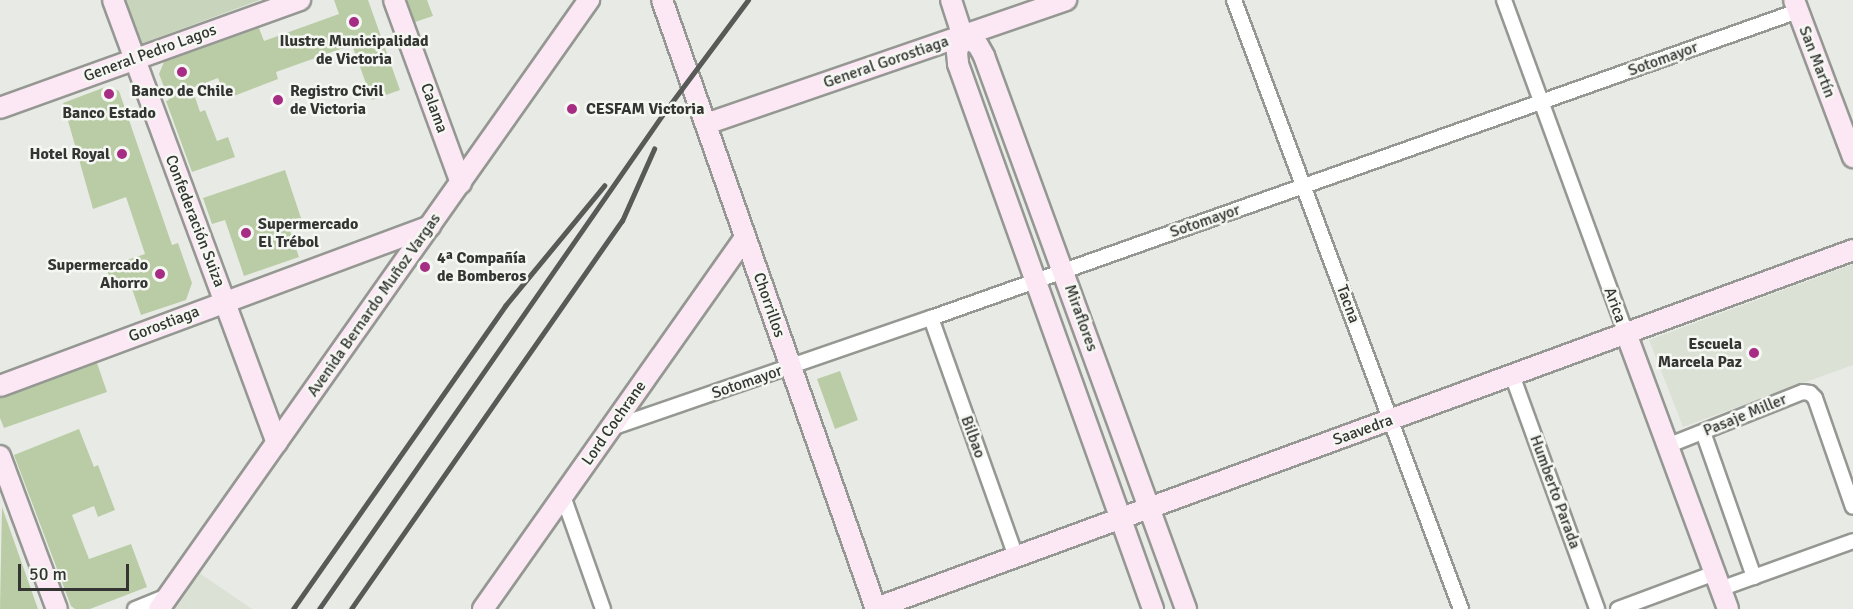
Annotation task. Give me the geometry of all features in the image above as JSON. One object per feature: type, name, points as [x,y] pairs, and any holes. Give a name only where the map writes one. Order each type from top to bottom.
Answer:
[{"type":"street","name":"Confederación Suiza","points":[[113,0],[277,443]]},
{"type":"street","name":"General Pedro Lagos","points":[[0,108],[300,0]]},
{"type":"street","name":"Calama","points":[[394,0],[461,183]]},
{"type":"street","name":"Avenida Bernardo Muñoz Vargas","points":[[164,602],[589,0]]},
{"type":"street","name":"Chorrillos","points":[[662,0],[875,609]]},
{"type":"street","name":"Miraflores","points":[[951,0],[963,36],[957,52],[958,64],[1153,609]]},
{"type":"street","name":"General Gorostiaga","points":[[706,124],[1066,0]]},
{"type":"street","name":"Tacna","points":[[1234,0],[1461,609]]},
{"type":"street","name":"Arica","points":[[1504,0],[1728,609]]},
{"type":"street","name":"Sotomayor","points":[[611,428],[1037,281],[1541,102],[1796,5]]},
{"type":"street","name":"San Martín","points":[[1796,5],[1853,157]]},
{"type":"street","name":"Miraflores","points":[[963,36],[972,39],[984,56],[1186,609]]},
{"type":"street","name":"Gorostiaga","points":[[0,386],[430,226]]},
{"type":"street","name":"Lord Cochrane","points":[[483,609],[745,237]]},
{"type":"street","name":"Saavedra","points":[[875,609],[1853,250]]},
{"type":"street","name":"Bilbao","points":[[931,318],[1016,557]]},
{"type":"street","name":"Humberto Parada","points":[[1512,375],[1598,609]]},
{"type":"street","name":"Pasaje Miller","points":[[1667,446],[1803,392],[1809,393],[1815,398],[1853,507]]},
{"type":"street","points":[[1703,432],[1754,577]]},
{"type":"street","points":[[0,456],[57,609]]},
{"type":"street","points":[[563,496],[603,609]]},
{"type":"street","points":[[1618,609],[1718,581],[1754,577],[1853,541]]},
{"type":"street","points":[[135,609],[164,602]]},
{"type":"shaded area","name":"Escuela Marcela Paz","points":[[1853,264],[1853,365],[1683,427],[1649,340]]},
{"type":"shaded area","points":[[195,570],[252,609],[168,609]]},
{"type":"green space","points":[[121,0],[260,0],[138,45]]},
{"type":"building","points":[[334,0],[368,0],[400,90],[372,100],[352,45],[276,72],[278,79],[226,99],[218,78],[192,88],[200,112],[205,110],[217,141],[228,137],[235,157],[192,172],[166,101],[169,100],[159,74],[164,62],[259,28],[264,41],[339,14]]},
{"type":"building","points":[[407,0],[427,0],[433,16],[415,22]]},
{"type":"building","points":[[108,86],[119,91],[172,245],[178,243],[192,283],[186,300],[141,315],[129,280],[113,286],[106,267],[145,254],[126,197],[93,209],[63,103]]},
{"type":"building","points":[[285,170],[302,221],[288,225],[299,257],[244,276],[225,220],[212,224],[203,198]]},
{"type":"building","points":[[97,363],[107,392],[4,428],[0,418],[0,398]]},
{"type":"building","points":[[840,371],[858,420],[835,429],[817,379]]},
{"type":"building","points":[[79,429],[94,467],[98,465],[115,510],[98,517],[94,506],[72,515],[89,559],[131,544],[147,587],[90,609],[75,609],[71,606],[14,455]]},
{"type":"building","points":[[2,507],[38,609],[0,609]]},
{"type":"railway","points":[[319,609],[663,114],[748,0]]},
{"type":"railway","points":[[351,609],[622,221],[654,149]]},
{"type":"railway","points":[[293,609],[505,306],[604,186]]},
{"type":"place","name":"Ilustre Municipalidad de Victoria","points":[[354,22]]},
{"type":"place","name":"Banco de Chile","points":[[182,72]]},
{"type":"place","name":"Banco Estado","points":[[109,94]]},
{"type":"place","name":"Registro Civil de Victoria","points":[[278,100]]},
{"type":"place","name":"CESFAM Victoria","points":[[572,109]]},
{"type":"place","name":"Hotel Royal","points":[[122,154]]},
{"type":"place","name":"Supermercado El Trébol","points":[[246,233]]},
{"type":"place","name":"4ª Compañía de Bomberos","points":[[425,267]]},
{"type":"place","name":"Supermercado Ahorro","points":[[160,274]]},
{"type":"place","name":"Escuela Marcela Paz","points":[[1754,353]]}]
